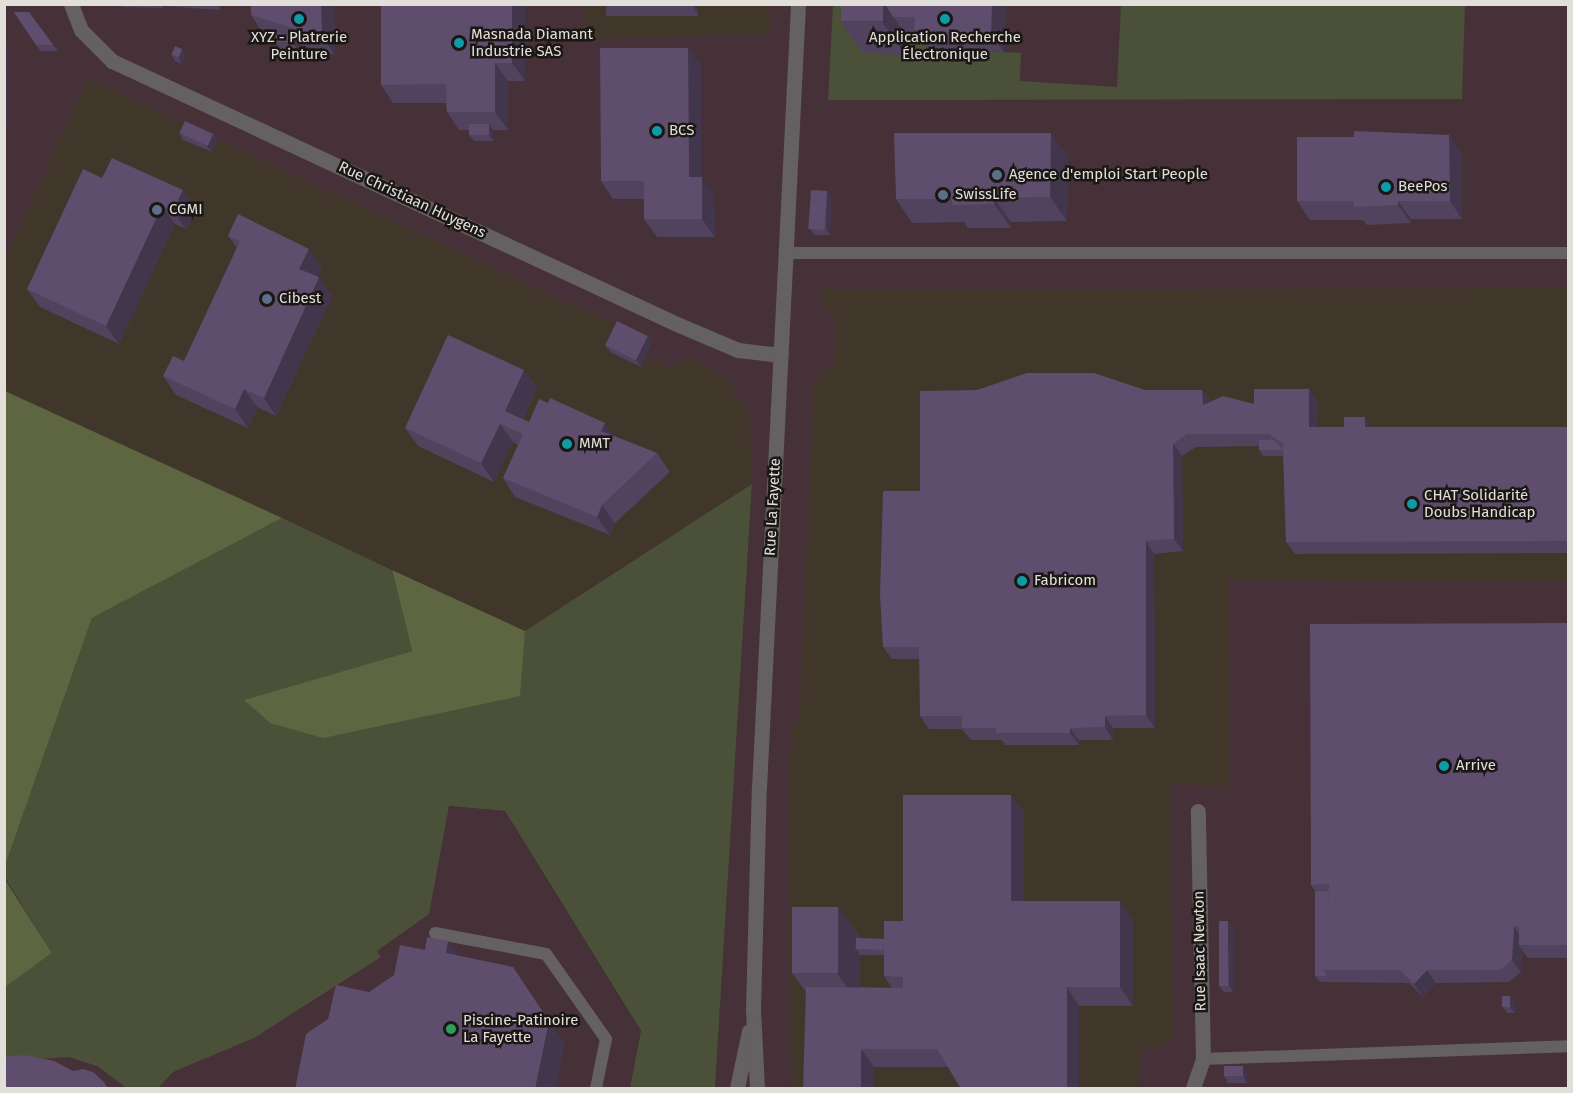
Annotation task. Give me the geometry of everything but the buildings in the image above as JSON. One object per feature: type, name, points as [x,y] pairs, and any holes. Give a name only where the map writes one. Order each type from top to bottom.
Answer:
[{"type":"street","name":"Rue Christiaan Huygens","points":[[70,4],[81,30],[112,61],[679,325],[738,350],[781,355]]},
{"type":"street","name":"Rue La Fayette","points":[[758,1089],[753,1010],[759,788],[798,4]]},
{"type":"street","name":"Rue Isaac Newton","points":[[1193,1089],[1203,1059],[1198,811]]},
{"type":"street","name":"Rue La Fayette","points":[[737,1089],[753,1010]]},
{"type":"lane","points":[[787,253],[1569,253]]},
{"type":"lane","points":[[435,933],[546,954],[606,1039],[596,1089]]},
{"type":"lane","points":[[1203,1059],[1569,1046]]},
{"type":"shaded area","points":[[5,5],[1568,5],[1568,1088],[715,1088],[752,485],[525,631],[5,391]]},
{"type":"shaded area","points":[[585,5],[770,5],[769,34],[584,39]]},
{"type":"shaded area","points":[[88,79],[652,342],[646,357],[670,368],[687,358],[727,378],[750,417],[752,484],[525,631],[5,391],[5,258]]},
{"type":"shaded area","name":"Fabricom","points":[[1568,288],[1568,582],[1228,580],[1230,786],[1171,784],[1173,1037],[1158,1048],[1142,1050],[1138,1088],[791,1088],[788,785],[792,727],[799,722],[814,386],[820,372],[836,365],[835,316],[821,304],[821,290]]},
{"type":"shaded area","points":[[298,794],[505,811],[641,1032],[630,1088],[5,1088],[4,1002]]},
{"type":"green space","points":[[833,5],[865,5],[905,55],[907,35],[928,36],[927,49],[1021,53],[1020,81],[1117,87],[1121,5],[1465,5],[1462,99],[828,100]]},
{"type":"green space","points":[[5,391],[282,518],[92,618],[5,866]]},
{"type":"green space","points":[[752,484],[715,1088],[630,1088],[641,1031],[505,811],[449,806],[429,914],[377,951],[381,957],[254,1038],[173,1072],[158,1088],[127,1088],[97,1066],[69,1057],[25,1060],[5,1075],[4,987],[52,953],[5,878],[5,866],[92,618],[282,518],[392,570],[412,651],[245,700],[270,723],[519,696],[525,631]]},
{"type":"green space","points":[[392,570],[525,631],[520,696],[323,738],[270,723],[244,700],[412,651]]},
{"type":"green space","points":[[4,878],[52,953],[5,987],[4,987]]},
{"type":"place","name":"XYZ - Platrerie Peinture","points":[[299,19]]},
{"type":"place","name":"Application Recherche Électronique","points":[[945,19]]},
{"type":"place","name":"Masnada Diamant Industrie SAS","points":[[459,43]]},
{"type":"place","name":"BCS","points":[[657,131]]},
{"type":"place","name":"Agence d'emploi Start People","points":[[997,175]]},
{"type":"place","name":"BeePos","points":[[1386,187]]},
{"type":"place","name":"SwissLife","points":[[943,195]]},
{"type":"place","name":"CGMI","points":[[157,210]]},
{"type":"place","name":"Cibest","points":[[267,299]]},
{"type":"place","name":"MMT","points":[[567,444]]},
{"type":"place","name":"CHAT Solidarité Doubs Handicap","points":[[1412,504]]},
{"type":"place","name":"Fabricom","points":[[1022,581]]},
{"type":"place","name":"Arrive","points":[[1444,766]]},
{"type":"place","name":"Piscine-Patinoire La Fayette","points":[[451,1029]]}]
